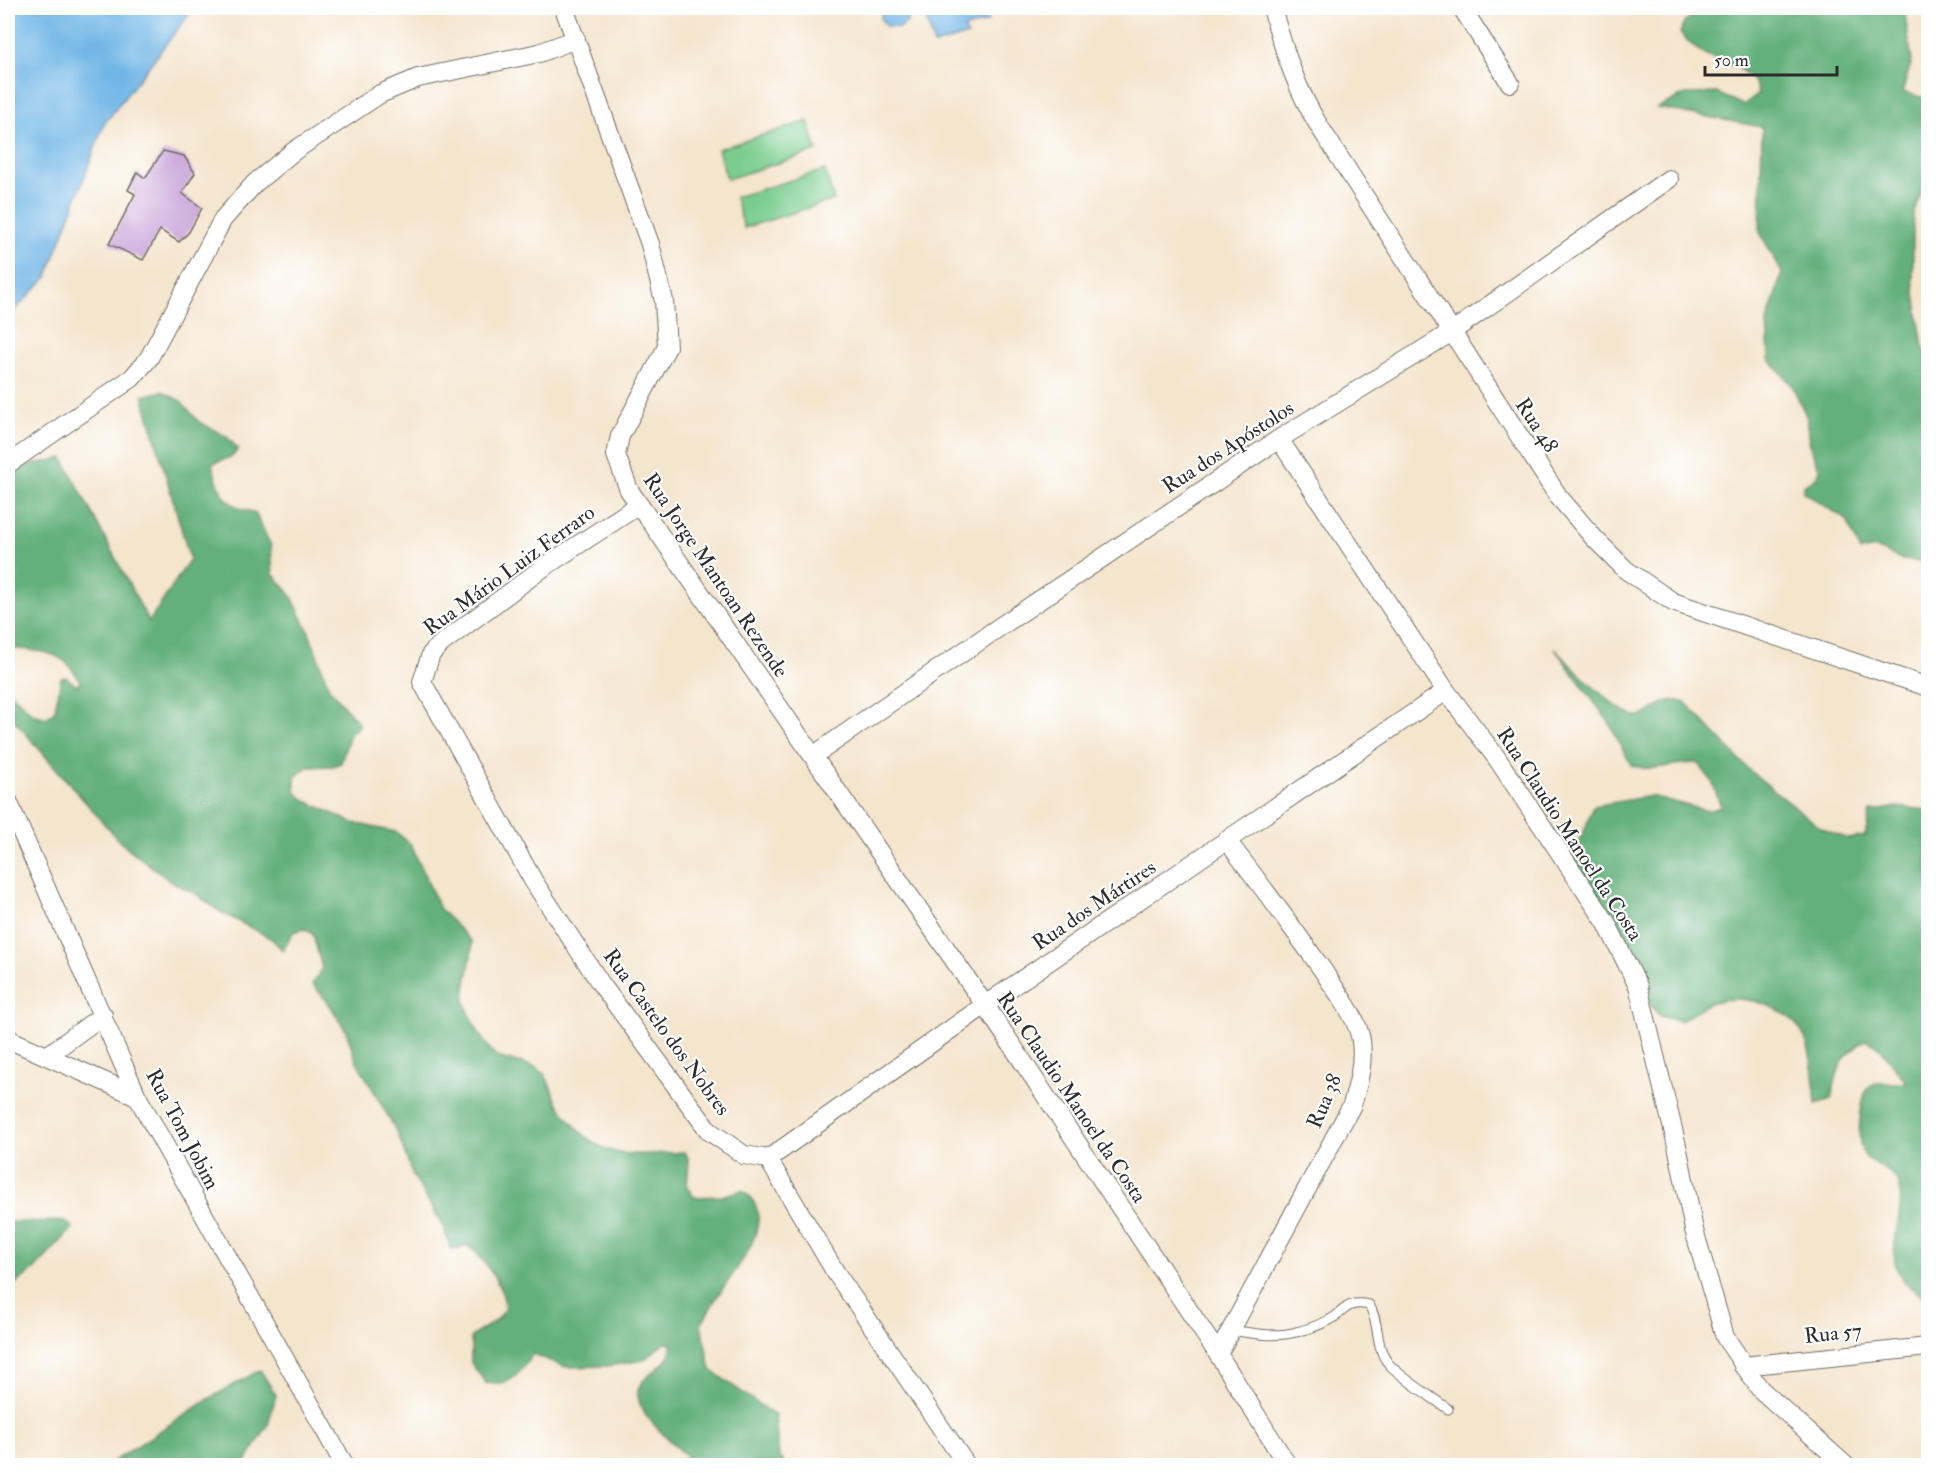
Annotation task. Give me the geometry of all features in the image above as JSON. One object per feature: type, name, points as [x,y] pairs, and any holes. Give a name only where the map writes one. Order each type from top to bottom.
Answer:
[{"type":"street","name":"Rua Jorge Mantoan Rezende","points":[[564,8],[650,244],[664,301],[667,347],[620,436],[616,455],[628,490],[813,756]]},
{"type":"street","name":"Rua 48","points":[[1272,8],[1286,59],[1308,108],[1450,333],[1557,496],[1626,570],[1673,602],[1929,687]]},
{"type":"street","points":[[1462,8],[1510,83]]},
{"type":"street","points":[[8,464],[132,378],[149,358],[223,219],[255,183],[294,151],[380,94],[418,78],[539,53],[576,39]]},
{"type":"street","name":"Rua dos Apóstolos","points":[[813,756],[998,628],[1280,439],[1450,333],[1669,179]]},
{"type":"street","name":"Rua Claudio Manoel da Costa","points":[[1280,439],[1446,691],[1496,757],[1606,922],[1638,986],[1678,1150],[1694,1230],[1725,1337],[1760,1389],[1846,1466]]},
{"type":"street","name":"Rua Mário Luiz Ferraro","points":[[422,682],[430,654],[442,644],[544,567],[639,506]]},
{"type":"street","name":"Rua Castelo dos Nobres","points":[[422,682],[534,882],[602,984],[709,1131],[744,1155],[768,1159]]},
{"type":"street","name":"Rua dos Mártires","points":[[768,1159],[985,1005],[1228,842],[1446,691]]},
{"type":"street","name":"Rua Claudio Manoel da Costa","points":[[813,756],[985,1005],[1218,1354],[1288,1466]]},
{"type":"street","name":"Rua Tom Jobim","points":[[8,801],[103,1015],[136,1096],[345,1466]]},
{"type":"street","name":"Rua 38","points":[[1218,1354],[1352,1105],[1359,1081],[1362,1058],[1361,1040],[1347,1006],[1286,917],[1228,842]]},
{"type":"street","points":[[48,1055],[103,1015]]},
{"type":"street","points":[[8,1039],[136,1096]]},
{"type":"street","points":[[768,1159],[836,1273],[968,1466]]},
{"type":"street","name":"Rua 57","points":[[1743,1366],[1929,1347]]},
{"type":"lane","points":[[1230,1330],[1261,1335],[1296,1333],[1330,1320],[1347,1305],[1358,1303],[1369,1305],[1375,1315],[1380,1344],[1388,1362],[1448,1409]]},
{"type":"green space","points":[[1700,8],[1904,8],[1912,61],[1902,92],[1928,99],[1928,169],[1913,216],[1913,279],[1923,347],[1928,356],[1928,562],[1903,560],[1876,548],[1860,551],[1847,520],[1803,492],[1804,486],[1816,477],[1820,470],[1810,447],[1807,418],[1792,385],[1769,359],[1767,322],[1782,273],[1760,232],[1762,127],[1657,108],[1685,94],[1717,93],[1743,105],[1758,94],[1756,85],[1744,72],[1702,53],[1680,33],[1684,23]]},
{"type":"green space","points":[[808,121],[817,151],[727,179],[718,149]]},
{"type":"green space","points":[[825,170],[834,200],[744,228],[735,197]]},
{"type":"green space","points":[[162,391],[181,401],[199,422],[226,436],[238,449],[233,456],[212,464],[221,491],[236,506],[255,513],[271,546],[273,574],[291,595],[309,632],[329,688],[360,725],[350,734],[341,763],[333,766],[307,767],[295,777],[295,791],[304,800],[353,823],[396,832],[411,845],[440,909],[472,942],[464,996],[479,1033],[490,1049],[501,1058],[530,1065],[540,1070],[560,1107],[588,1138],[614,1152],[645,1154],[685,1152],[689,1160],[687,1187],[694,1197],[722,1196],[742,1190],[753,1201],[758,1215],[757,1229],[752,1244],[701,1325],[711,1370],[775,1416],[779,1457],[785,1465],[693,1465],[653,1424],[641,1405],[638,1396],[639,1388],[642,1382],[667,1359],[671,1352],[671,1344],[664,1343],[644,1360],[607,1366],[565,1367],[533,1354],[514,1378],[503,1383],[486,1383],[471,1363],[471,1337],[502,1314],[504,1307],[500,1288],[488,1267],[468,1246],[451,1250],[444,1228],[412,1174],[398,1134],[356,1060],[346,1031],[328,1002],[312,984],[322,968],[313,934],[305,929],[293,932],[283,951],[272,939],[219,911],[196,894],[169,880],[120,842],[8,713],[8,693],[12,694],[33,714],[47,718],[55,710],[61,678],[66,677],[77,686],[80,681],[73,670],[58,657],[8,647],[8,476],[20,467],[63,458],[149,622],[190,559],[143,396]]},
{"type":"green space","points":[[1555,649],[1595,689],[1631,714],[1639,716],[1645,714],[1664,702],[1686,703],[1749,770],[1821,828],[1848,839],[1865,836],[1870,812],[1898,807],[1928,810],[1928,1299],[1906,1283],[1895,1262],[1894,1250],[1901,1197],[1897,1180],[1868,1159],[1861,1145],[1861,1114],[1867,1088],[1876,1083],[1907,1083],[1879,1047],[1866,1040],[1850,1052],[1838,1072],[1831,1099],[1816,1104],[1807,1043],[1792,1020],[1781,1012],[1755,1001],[1726,999],[1709,1003],[1681,1021],[1660,1016],[1638,991],[1569,851],[1582,836],[1594,806],[1651,796],[1708,811],[1721,807],[1712,781],[1698,763],[1656,768],[1631,765],[1609,722]]},
{"type":"green space","points":[[65,1221],[73,1228],[34,1270],[8,1289],[8,1222]]},
{"type":"green space","points":[[260,1370],[276,1395],[268,1425],[244,1465],[108,1465],[207,1400]]},
{"type":"water","points":[[8,8],[194,8],[104,124],[47,277],[8,317]]},
{"type":"water","points":[[882,8],[907,8],[907,22],[900,28],[886,26],[881,19]]},
{"type":"water","points":[[923,8],[984,8],[988,21],[964,29],[968,35],[934,45]]},
{"type":"building","points":[[163,151],[184,156],[195,173],[182,193],[202,208],[189,232],[179,242],[160,230],[143,260],[109,244],[135,194],[128,190],[137,172],[145,178]]}]
